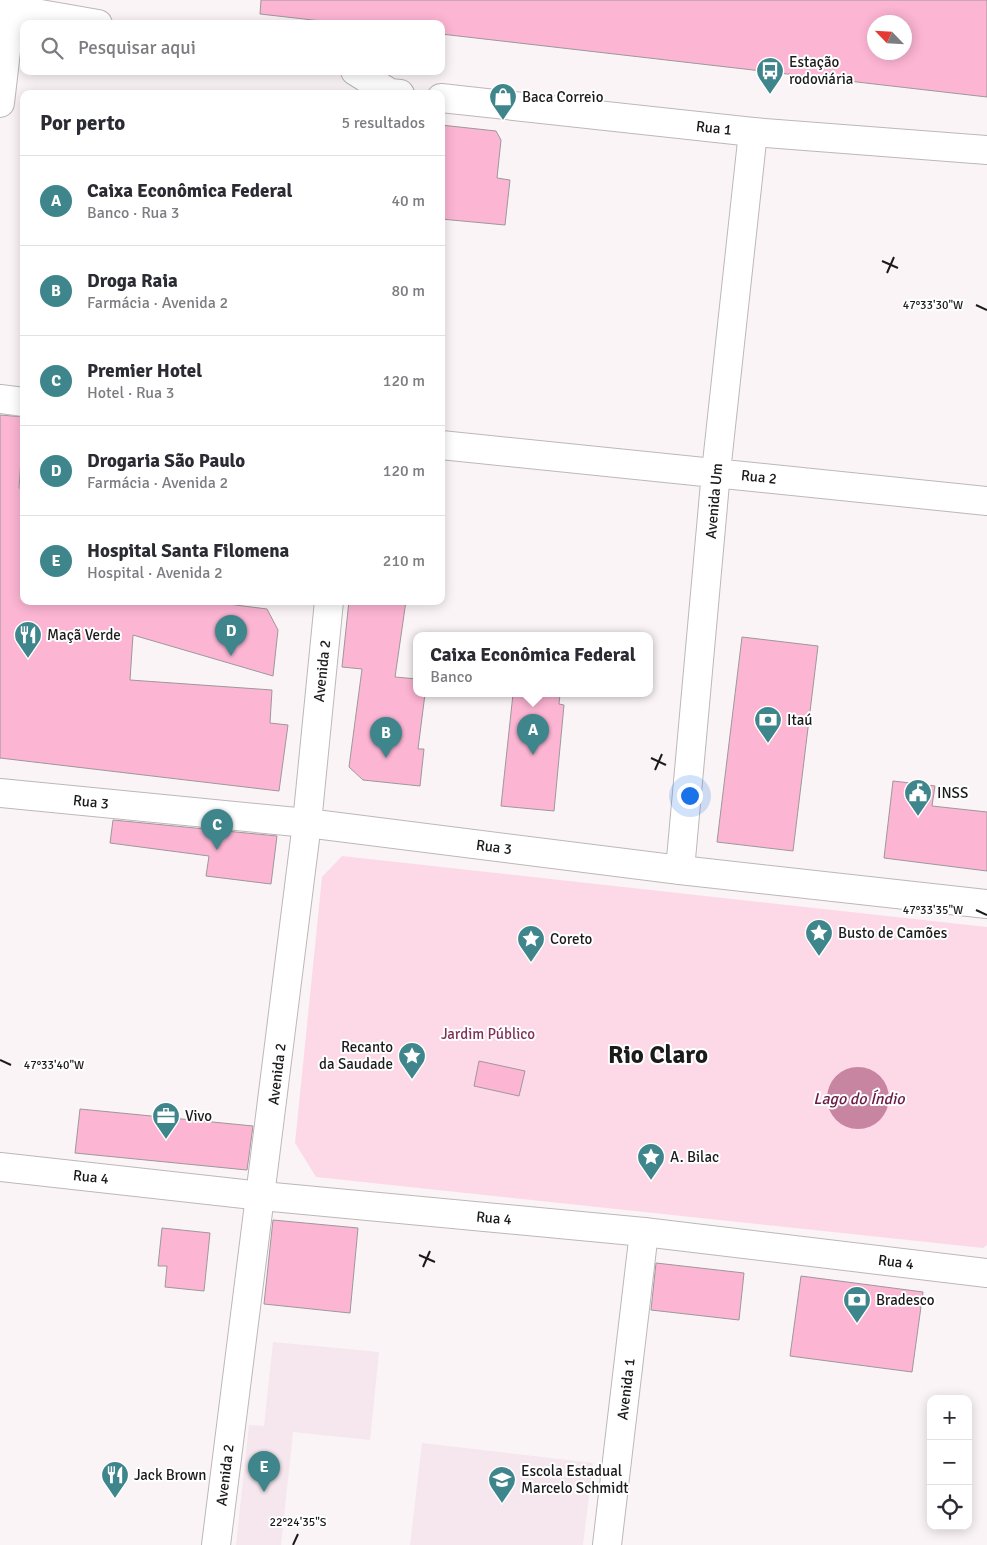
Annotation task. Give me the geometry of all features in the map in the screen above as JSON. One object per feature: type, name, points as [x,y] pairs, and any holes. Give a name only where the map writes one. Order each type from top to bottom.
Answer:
[{"type":"street","points":[[0,103],[6,7],[76,20]]},
{"type":"street","points":[[362,75],[388,90]]},
{"type":"street","name":"Rua 1","points":[[445,98],[753,132],[987,150]]},
{"type":"street","name":"Avenida Um","points":[[680,870],[716,472],[753,132]]},
{"type":"street","points":[[0,400],[20,402]]},
{"type":"street","name":"Rua 2","points":[[445,445],[987,501]]},
{"type":"street","name":"Avenida 2","points":[[216,1545],[262,1196],[307,823],[329,605]]},
{"type":"street","name":"Rua 3","points":[[0,793],[307,823],[680,870],[987,904]]},
{"type":"street","name":"Rua 4","points":[[0,1167],[262,1196],[644,1232],[987,1272]]},
{"type":"street","name":"Avenida 1","points":[[607,1545],[644,1232]]},
{"type":"shaded area","points":[[273,1342],[379,1352],[370,1440],[293,1432],[281,1545],[236,1545],[249,1425],[264,1426]]},
{"type":"shaded area","name":"Escola Estadual Marcelo Schmidt","points":[[422,1443],[593,1463],[583,1545],[410,1545]]},
{"type":"green space","name":"Jardim Público","points":[[342,856],[987,927],[987,1245],[983,1248],[316,1177],[295,1143],[322,877]]},
{"type":"water","name":"Lago do Índio","points":[[858,1067],[875,1072],[880,1076],[884,1081],[889,1098],[884,1115],[880,1120],[875,1124],[858,1129],[841,1124],[836,1120],[832,1115],[827,1098],[832,1081],[836,1076],[841,1072]]},
{"type":"building","points":[[261,0],[987,0],[987,97],[445,34],[445,20],[313,20],[260,14]]},
{"type":"building","points":[[445,125],[496,131],[501,140],[497,178],[510,180],[505,225],[445,219]]},
{"type":"building","points":[[0,415],[20,417],[20,605],[236,605],[267,609],[278,630],[273,676],[133,635],[130,680],[272,690],[270,723],[288,725],[279,791],[0,758]]},
{"type":"building","points":[[349,605],[405,605],[395,677],[413,679],[413,697],[425,697],[418,749],[424,749],[420,786],[363,780],[349,767],[362,669],[342,667]]},
{"type":"building","name":"Itaú","points":[[742,637],[818,646],[793,851],[717,842]]},
{"type":"building","points":[[513,697],[560,697],[559,704],[564,705],[554,811],[501,806]]},
{"type":"building","points":[[893,781],[935,786],[932,806],[987,812],[987,871],[884,858]]},
{"type":"building","points":[[113,820],[277,836],[271,884],[206,876],[209,856],[110,843]]},
{"type":"building","points":[[479,1061],[525,1071],[519,1096],[474,1086]]},
{"type":"building","name":"Vivo","points":[[80,1109],[253,1126],[247,1170],[75,1153]]},
{"type":"building","points":[[273,1220],[358,1228],[350,1313],[264,1304]]},
{"type":"building","points":[[162,1228],[210,1233],[204,1291],[165,1287],[167,1266],[158,1266]]},
{"type":"building","points":[[656,1263],[744,1273],[739,1320],[651,1310]]},
{"type":"building","name":"Bradesco","points":[[801,1276],[923,1292],[912,1372],[790,1356]]},
{"type":"place","name":"Estação rodoviária","points":[[770,95]]},
{"type":"place","name":"Baca Correio","points":[[503,121]]},
{"type":"place","name":"Drogaria São Paulo","points":[[231,656]]},
{"type":"place","name":"Maçã Verde","points":[[28,659]]},
{"type":"place","name":"Itaú","points":[[768,744]]},
{"type":"place","name":"Caixa Econômica Federal","points":[[533,755]]},
{"type":"place","name":"Droga Raia","points":[[386,758]]},
{"type":"place","name":"INSS","points":[[918,817]]},
{"type":"place","name":"Premier Hotel","points":[[217,850]]},
{"type":"place","name":"Busto de Camões","points":[[819,957]]},
{"type":"place","name":"Coreto","points":[[531,963]]},
{"type":"place","name":"Recanto da Saudade","points":[[412,1080]]},
{"type":"place","name":"Vivo","points":[[166,1140]]},
{"type":"place","name":"A. Bilac","points":[[651,1181]]},
{"type":"place","name":"Bradesco","points":[[857,1324]]},
{"type":"place","name":"Hospital Santa Filomena","points":[[264,1492]]},
{"type":"place","name":"Jack Brown","points":[[115,1499]]},
{"type":"place","name":"Escola Estadual Marcelo Schmidt","points":[[502,1504]]},
{"type":"district","name":"Rio Claro","points":[[658,1054]]}]
